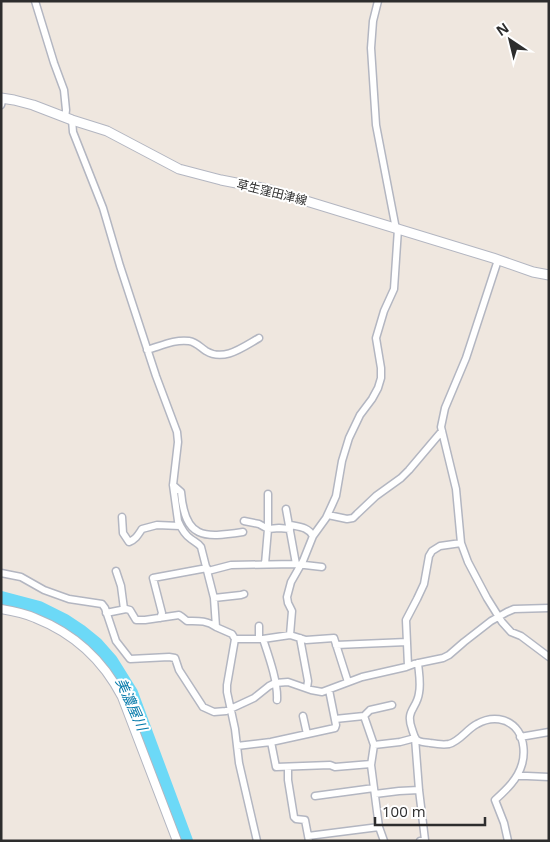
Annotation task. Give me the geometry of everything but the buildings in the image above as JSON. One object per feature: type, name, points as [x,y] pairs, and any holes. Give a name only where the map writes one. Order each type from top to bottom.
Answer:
[{"type":"main road","name":"草生窪田津線","points":[[2,101],[33,105],[68,119],[107,131],[179,169],[220,180],[267,189],[532,272],[549,275]]},
{"type":"street","points":[[35,1],[64,90],[66,113],[103,208],[147,350],[177,432],[178,442],[173,485],[180,526],[186,535],[201,547],[214,598],[216,627]]},
{"type":"street","points":[[298,564],[303,561],[314,536],[328,515],[336,496],[346,445],[360,415],[378,388],[381,368],[376,338],[384,311],[394,290],[397,229],[376,125],[371,48],[373,21],[378,1]]},
{"type":"street","points":[[498,260],[468,353],[445,408],[442,430],[456,489],[461,543],[468,562],[498,617],[511,632],[521,636],[549,657]]},
{"type":"street","points":[[147,350],[174,342],[188,341],[194,342],[207,352],[217,355],[236,351],[259,338]]},
{"type":"street","points":[[328,515],[347,519],[353,518],[376,496],[401,478],[417,462],[442,430]]},
{"type":"street","points":[[173,485],[181,492],[187,520],[195,530],[219,536],[243,532]]},
{"type":"street","points":[[265,564],[268,494]]},
{"type":"street","points":[[286,509],[298,564],[288,589],[287,597],[288,603],[292,608],[290,635]]},
{"type":"street","points":[[122,517],[123,533],[129,542],[139,535],[142,529],[156,525],[180,526]]},
{"type":"street","points":[[244,521],[259,524],[268,529],[305,528],[310,530],[314,536]]},
{"type":"street","points":[[408,666],[406,620],[424,584],[429,556],[432,551],[440,546],[461,543]]},
{"type":"street","points":[[160,618],[162,613],[153,578],[231,565],[298,564],[322,567]]},
{"type":"street","points":[[116,571],[124,610]]},
{"type":"street","points":[[1,573],[21,577],[44,590],[69,599],[102,604],[116,641],[130,659],[175,658],[179,670],[203,706],[214,712],[230,710],[254,698],[275,683],[288,682],[322,692],[369,675],[449,656],[464,642],[498,617],[514,609],[549,608]]},
{"type":"street","points":[[214,598],[244,594]]},
{"type":"street","points":[[1,609],[34,617],[65,633],[80,644],[110,675],[122,697],[177,841]]},
{"type":"street","points":[[106,613],[130,610],[136,620],[179,615],[187,621],[208,622],[232,634],[235,639],[227,692],[235,729],[239,763],[257,841]]},
{"type":"street","points":[[259,626],[277,689],[277,700]]},
{"type":"street","points":[[235,639],[290,635],[306,640],[334,638],[348,682]]},
{"type":"street","points":[[300,638],[308,681],[307,688]]},
{"type":"street","points":[[336,645],[407,642]]},
{"type":"street","points":[[418,663],[421,682],[419,695],[409,716],[410,726],[415,738],[425,840],[420,841]]},
{"type":"street","points":[[236,746],[271,742],[335,728],[329,690]]},
{"type":"street","points":[[335,719],[364,716],[370,710],[392,705]]},
{"type":"street","points":[[303,716],[307,734]]},
{"type":"street","points":[[364,716],[374,745],[371,764],[379,827],[384,841]]},
{"type":"street","points":[[415,738],[419,742],[449,744],[456,741],[476,724],[496,718],[505,720],[518,731],[523,744],[521,770],[495,800],[504,823],[508,841]]},
{"type":"street","points":[[520,737],[549,732]]},
{"type":"street","points":[[374,745],[415,738]]},
{"type":"street","points":[[271,742],[276,767],[330,765],[335,767],[371,764]]},
{"type":"street","points":[[288,767],[288,780],[294,817],[306,820],[308,838],[335,832],[379,827]]},
{"type":"street","points":[[517,776],[549,776]]},
{"type":"street","points":[[315,796],[374,791],[419,790]]},
{"type":"waterway","name":"美濃屋川","points":[[1,598],[39,608],[65,621],[96,644],[111,661],[131,693],[186,841]]}]
